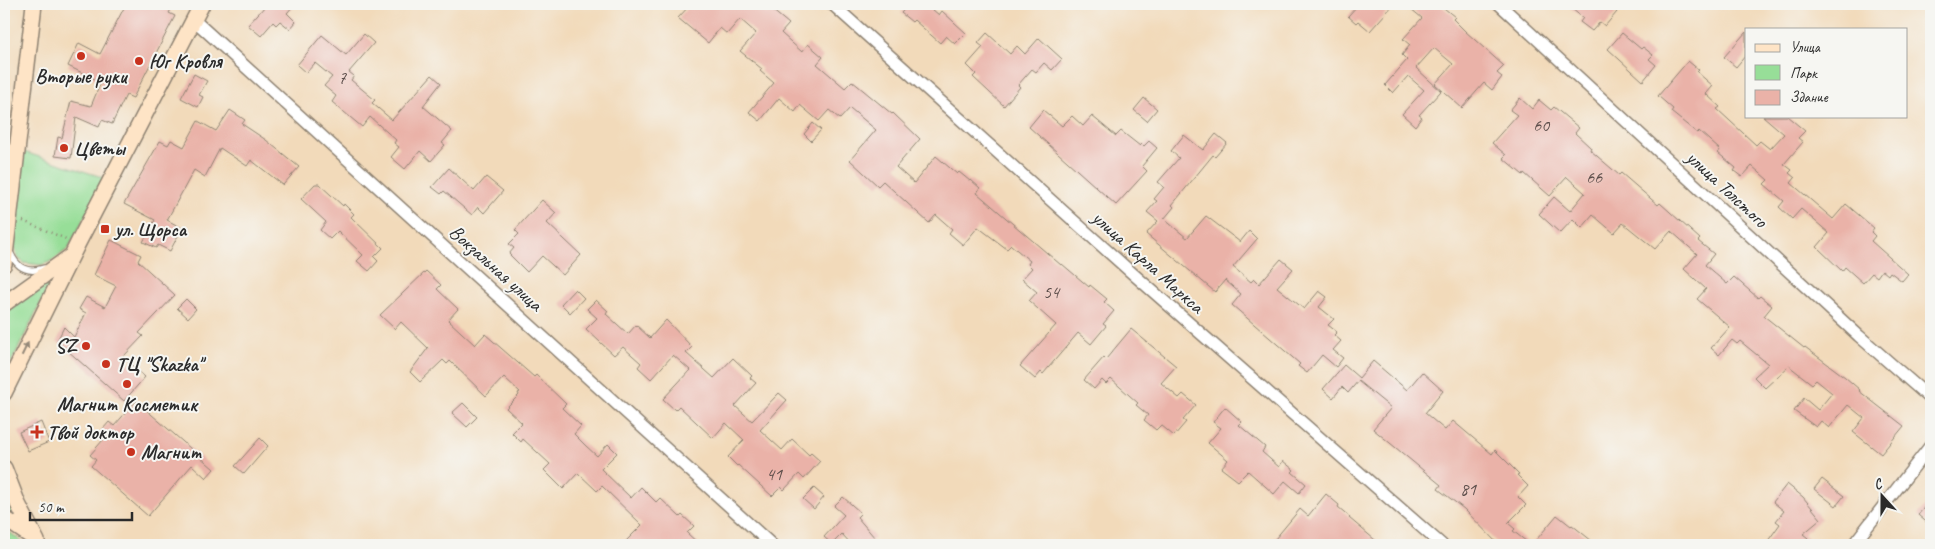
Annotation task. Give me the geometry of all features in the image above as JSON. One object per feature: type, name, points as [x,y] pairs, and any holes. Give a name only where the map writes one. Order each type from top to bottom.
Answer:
[{"type":"main road","points":[[4,264],[34,4]]},
{"type":"main road","points":[[4,393],[75,249],[202,4]]},
{"type":"main road","points":[[4,304],[75,249]]},
{"type":"main road","points":[[4,468],[18,504],[39,543]]},
{"type":"main road","points":[[4,518],[39,543]]},
{"type":"street","name":"улица Карла Маркса","points":[[832,4],[1132,273],[1442,545]]},
{"type":"street","name":"улица Толстого","points":[[1501,4],[1931,398]]},
{"type":"street","name":"Вокзальная улица","points":[[194,20],[772,545]]},
{"type":"street","points":[[1853,545],[1931,445]]},
{"type":"lane","points":[[6,244],[14,262],[27,270],[42,269],[75,249]]},
{"type":"path","points":[[10,216],[75,249]]},
{"type":"green space","points":[[24,152],[105,178],[68,249],[52,261],[41,265],[24,263],[18,258],[12,243]]},
{"type":"green space","points":[[54,276],[4,377],[4,313]]},
{"type":"green space","points":[[4,486],[18,520],[4,511]]},
{"type":"green space","points":[[4,528],[26,545],[4,545]]},
{"type":"building","points":[[126,4],[174,4],[169,13],[175,16],[133,98],[126,95],[112,124],[102,120],[99,127],[76,117],[71,158],[55,156],[58,137],[62,138],[71,101],[91,106],[101,82],[68,66],[79,43],[100,54]]},
{"type":"building","points":[[267,4],[295,4],[287,13],[296,22],[290,29],[280,21],[276,25],[273,22],[261,36],[248,25]]},
{"type":"building","points":[[691,4],[765,4],[789,24],[781,33],[802,52],[808,44],[823,57],[817,64],[845,88],[852,81],[893,113],[920,139],[896,167],[914,183],[936,156],[957,174],[959,172],[971,180],[980,188],[977,193],[1061,265],[1107,299],[1104,302],[1114,311],[1103,324],[1106,326],[1091,344],[1078,333],[1043,374],[1041,372],[1035,379],[1020,366],[1056,325],[1029,301],[1037,292],[1022,279],[1032,268],[1028,264],[1030,261],[1011,245],[1007,249],[978,227],[963,245],[949,233],[952,229],[936,215],[929,223],[883,181],[878,186],[850,160],[876,130],[850,108],[840,119],[829,110],[819,121],[800,105],[795,112],[779,98],[760,121],[749,112],[774,83],[760,71],[762,69],[740,51],[756,33],[740,19],[727,34],[720,28],[708,43],[678,18]]},
{"type":"building","points":[[909,4],[926,4],[939,15],[942,11],[966,33],[955,44],[946,36],[940,43],[914,20],[912,22],[901,13]]},
{"type":"building","points":[[1359,4],[1394,4],[1370,31],[1358,21],[1356,23],[1348,16]]},
{"type":"building","points":[[1405,4],[1439,4],[1455,17],[1453,19],[1465,31],[1504,66],[1497,73],[1502,77],[1492,90],[1484,83],[1462,108],[1435,84],[1453,64],[1434,48],[1416,68],[1441,91],[1419,115],[1422,117],[1415,126],[1402,114],[1424,90],[1408,76],[1393,93],[1385,85],[1407,60],[1402,55],[1410,45],[1403,39],[1422,18]]},
{"type":"building","points":[[1566,4],[1608,4],[1617,12],[1605,26],[1600,22],[1592,31],[1580,22],[1583,18]]},
{"type":"building","points":[[987,33],[1010,54],[1017,46],[1025,54],[1039,38],[1062,59],[1052,70],[1044,63],[1036,72],[1032,69],[1018,85],[1020,87],[1004,106],[973,77],[976,74],[967,65],[983,47],[978,43]]},
{"type":"building","points":[[1622,33],[1641,49],[1643,47],[1653,55],[1649,59],[1656,65],[1643,81],[1608,49]]},
{"type":"building","points":[[1745,33],[1745,56],[1736,67],[1724,57]]},
{"type":"building","points":[[364,34],[374,43],[349,72],[354,76],[351,80],[375,100],[372,103],[392,120],[432,75],[441,83],[423,106],[452,131],[442,143],[445,145],[431,161],[420,151],[405,169],[391,157],[399,147],[394,143],[396,140],[370,117],[362,127],[332,102],[336,96],[324,86],[332,77],[315,63],[306,73],[297,65],[322,35],[346,55]]},
{"type":"building","points":[[1688,61],[1713,86],[1706,94],[1720,107],[1717,109],[1756,145],[1760,141],[1770,149],[1784,134],[1765,118],[1789,118],[1805,131],[1798,138],[1803,142],[1784,164],[1792,170],[1789,173],[1795,178],[1791,183],[1833,219],[1846,204],[1874,228],[1871,232],[1875,236],[1871,241],[1908,274],[1902,281],[1890,272],[1888,275],[1882,270],[1877,277],[1872,273],[1863,283],[1845,267],[1842,271],[1817,247],[1829,233],[1801,209],[1792,219],[1779,207],[1784,201],[1764,184],[1768,180],[1752,166],[1742,177],[1734,171],[1736,168],[1718,153],[1720,150],[1699,131],[1697,133],[1671,112],[1673,109],[1658,96]]},
{"type":"building","points":[[194,74],[207,81],[199,95],[203,97],[198,107],[181,98]]},
{"type":"building","points":[[1144,98],[1157,109],[1147,121],[1134,110]]},
{"type":"building","points":[[1520,98],[1532,109],[1539,100],[1551,110],[1554,107],[1579,128],[1575,133],[1591,148],[1590,150],[1619,175],[1621,173],[1658,205],[1660,203],[1700,239],[1698,241],[1714,254],[1705,265],[1727,284],[1734,277],[1758,298],[1760,296],[1772,306],[1764,316],[1845,377],[1859,391],[1904,426],[1881,454],[1853,432],[1864,418],[1848,405],[1829,428],[1821,421],[1816,427],[1794,411],[1804,398],[1818,410],[1832,393],[1816,380],[1812,384],[1789,366],[1765,388],[1754,377],[1768,364],[1740,341],[1737,344],[1732,340],[1719,355],[1711,348],[1730,327],[1697,299],[1706,289],[1684,269],[1697,254],[1671,231],[1655,249],[1623,223],[1614,233],[1593,215],[1582,228],[1573,219],[1560,233],[1539,214],[1554,197],[1570,211],[1585,193],[1567,177],[1550,196],[1524,173],[1523,175],[1503,158],[1506,155],[1492,143],[1517,115],[1510,110]]},
{"type":"building","points":[[230,110],[245,120],[242,124],[266,140],[299,167],[283,185],[251,160],[247,166],[220,148],[205,177],[194,170],[167,220],[182,228],[170,251],[158,245],[156,248],[143,242],[155,220],[124,204],[160,141],[168,145],[171,140],[184,147],[198,121],[216,131]]},
{"type":"building","points":[[1043,110],[1062,126],[1072,116],[1083,126],[1092,116],[1116,136],[1121,131],[1140,146],[1142,144],[1144,146],[1149,141],[1157,148],[1142,166],[1147,171],[1116,205],[1029,127]]},
{"type":"building","points":[[813,123],[821,130],[811,141],[804,134]]},
{"type":"building","points":[[1216,134],[1227,143],[1215,157],[1213,155],[1172,205],[1174,207],[1164,219],[1187,238],[1206,216],[1240,242],[1249,231],[1257,239],[1233,267],[1251,282],[1254,279],[1259,284],[1281,259],[1293,269],[1277,287],[1304,309],[1319,291],[1327,297],[1319,307],[1334,319],[1328,325],[1337,332],[1334,335],[1341,341],[1333,350],[1343,358],[1336,367],[1322,355],[1307,373],[1298,366],[1300,364],[1232,305],[1241,294],[1225,280],[1215,292],[1146,234],[1158,221],[1147,212],[1157,201],[1154,199],[1164,187],[1158,182],[1179,158],[1171,151],[1184,135],[1203,150]]},
{"type":"building","points":[[449,168],[474,191],[486,177],[503,191],[484,213],[478,207],[472,215],[444,191],[441,194],[432,187]]},
{"type":"building","points":[[315,184],[319,184],[343,206],[344,204],[354,214],[351,217],[383,248],[374,257],[378,261],[369,271],[357,261],[363,255],[338,231],[330,239],[320,230],[326,222],[301,199]]},
{"type":"building","points":[[542,200],[556,213],[547,223],[581,255],[563,275],[542,256],[527,272],[509,254],[514,248],[509,244],[519,234],[515,230]]},
{"type":"building","points":[[111,240],[141,255],[138,261],[175,295],[139,333],[143,336],[123,357],[145,377],[124,401],[57,341],[64,327],[74,337],[86,313],[79,309],[86,297],[105,307],[116,286],[94,275]]},
{"type":"building","points":[[426,271],[441,285],[437,289],[458,309],[448,320],[475,345],[485,334],[534,377],[536,375],[566,404],[562,408],[581,426],[574,434],[586,446],[597,456],[608,444],[617,453],[601,469],[631,498],[641,487],[656,502],[660,498],[680,517],[682,515],[694,526],[687,533],[700,545],[622,545],[642,525],[602,486],[597,491],[578,473],[563,489],[544,470],[550,464],[523,439],[521,442],[512,433],[522,423],[506,408],[520,392],[504,377],[486,396],[450,361],[447,364],[443,360],[420,382],[410,372],[428,348],[401,322],[395,329],[380,315]]},
{"type":"building","points":[[575,289],[584,298],[570,313],[561,304]]},
{"type":"building","points":[[186,299],[196,309],[188,318],[177,308]]},
{"type":"building","points":[[596,300],[608,311],[606,314],[628,334],[636,325],[650,338],[666,320],[692,347],[686,353],[714,378],[733,358],[752,376],[750,378],[756,383],[735,406],[752,421],[779,393],[787,400],[760,430],[782,450],[792,439],[809,455],[811,453],[820,461],[804,479],[799,474],[784,490],[781,487],[772,496],[728,457],[744,440],[726,423],[713,438],[679,406],[675,410],[663,399],[690,370],[673,355],[651,379],[638,367],[641,363],[623,347],[614,355],[586,329],[597,318],[587,309]]},
{"type":"building","points":[[1131,329],[1176,366],[1161,383],[1179,398],[1183,394],[1196,405],[1183,420],[1186,422],[1174,436],[1161,425],[1156,430],[1144,420],[1148,415],[1136,405],[1138,403],[1111,379],[1106,384],[1102,380],[1094,389],[1084,380],[1104,357],[1106,359]]},
{"type":"building","points":[[1373,361],[1407,390],[1422,372],[1443,391],[1425,413],[1445,430],[1453,421],[1492,454],[1495,450],[1519,474],[1517,475],[1528,486],[1518,497],[1526,505],[1508,523],[1515,529],[1513,531],[1531,545],[1499,545],[1464,509],[1438,489],[1441,485],[1373,429],[1391,408],[1358,381],[1348,393],[1342,387],[1333,398],[1323,389],[1344,365],[1359,378]]},
{"type":"building","points":[[136,401],[214,469],[206,478],[192,465],[148,516],[91,466],[96,460],[90,455],[103,440],[97,436],[109,422],[114,426]]},
{"type":"building","points":[[463,403],[477,417],[467,427],[452,413]]},
{"type":"building","points":[[1225,407],[1242,422],[1239,425],[1265,447],[1262,452],[1279,467],[1283,461],[1294,470],[1292,472],[1306,484],[1299,493],[1285,481],[1274,494],[1248,471],[1238,481],[1221,468],[1228,460],[1208,443],[1221,428],[1213,422]]},
{"type":"building","points":[[41,422],[49,442],[28,451],[19,432]]},
{"type":"building","points":[[260,438],[268,446],[244,474],[235,466]]},
{"type":"building","points":[[1822,479],[1844,496],[1836,506],[1814,489]]},
{"type":"building","points":[[1787,484],[1803,497],[1821,519],[1803,534],[1808,538],[1802,545],[1765,545],[1780,524],[1776,521],[1784,511],[1773,502]]},
{"type":"building","points":[[814,488],[824,497],[814,509],[803,499]]},
{"type":"building","points":[[1326,494],[1339,505],[1338,507],[1349,518],[1381,545],[1270,545],[1300,509],[1308,516]]},
{"type":"building","points":[[843,497],[861,513],[857,517],[875,538],[866,545],[852,545],[842,534],[832,544],[824,537],[844,515],[834,506]]},
{"type":"building","points":[[1931,499],[1931,526],[1918,515]]},
{"type":"building","points":[[1557,515],[1572,525],[1597,545],[1532,545]]},
{"type":"place","name":"Вторые руки","points":[[81,56]]},
{"type":"place","name":"Юг Кровля","points":[[139,61]]},
{"type":"place","name":"Цветы","points":[[64,148]]},
{"type":"place","name":"ул. Щорса","points":[[105,229]]},
{"type":"place","name":"SZ","points":[[86,346]]},
{"type":"place","name":"ТЦ \"Skazka\"","points":[[106,364]]},
{"type":"place","name":"Магнит Косметик","points":[[127,384]]},
{"type":"place","name":"Твой доктор","points":[[37,432]]},
{"type":"place","name":"Магнит","points":[[131,452]]}]
